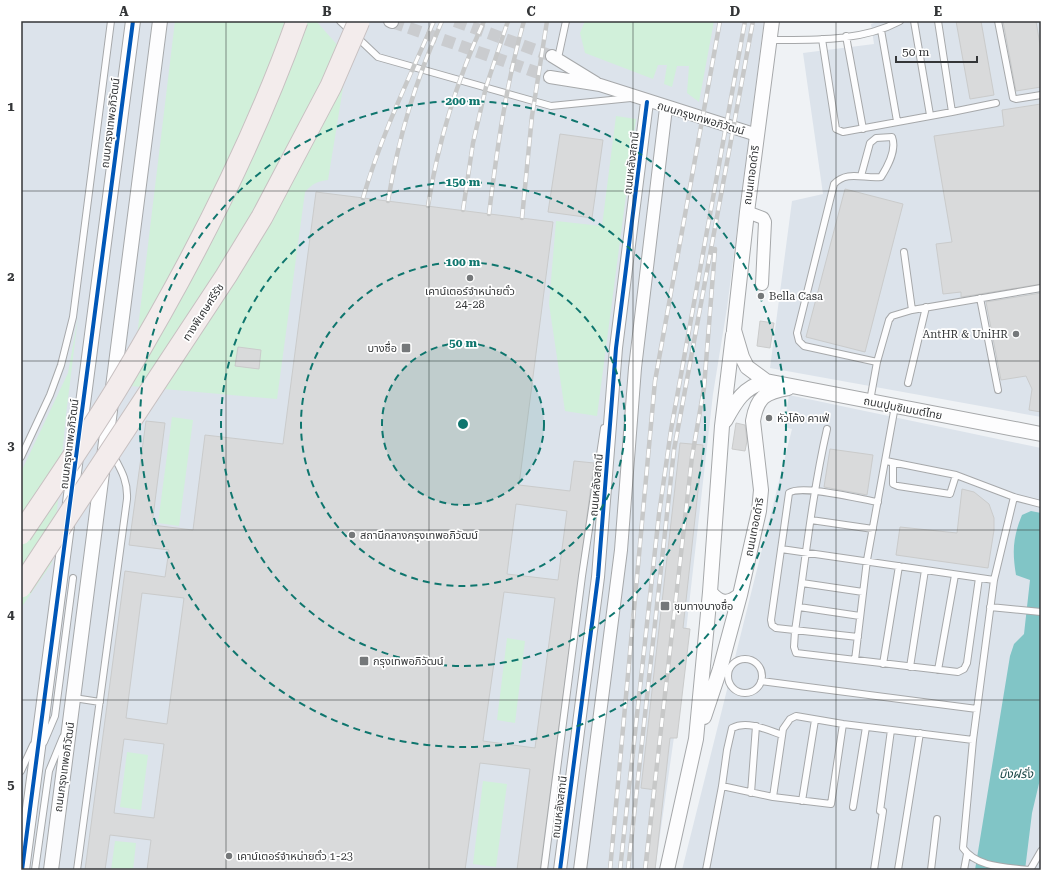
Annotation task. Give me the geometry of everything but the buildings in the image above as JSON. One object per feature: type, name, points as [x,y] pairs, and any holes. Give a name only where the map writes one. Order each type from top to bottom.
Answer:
[{"type":"highway","points":[[21,534],[121,381],[194,253],[260,118],[296,21]]},
{"type":"highway","name":"ทางพิเศษศรีรัช","points":[[21,587],[222,283],[262,217],[331,86],[359,21]]},
{"type":"street","name":"ถนนกรุงเทพอภิวัฒน์","points":[[22,870],[133,21]]},
{"type":"street","name":"ถนนกรุงเทพอภิวัฒน์","points":[[51,870],[160,21]]},
{"type":"street","name":"ถนนเทอดดำริ","points":[[667,870],[696,739],[710,592],[722,426],[734,330],[746,212],[772,21]]},
{"type":"street","name":"ถนนกรุงเทพอภิวัฒน์","points":[[555,57],[600,86]]},
{"type":"street","name":"ถนนกรุงเทพอภิวัฒน์","points":[[550,77],[600,86],[666,108],[757,135]]},
{"type":"street","name":"ถนนหลังสถานี","points":[[560,870],[598,577],[616,348],[642,100]]},
{"type":"street","points":[[580,870],[622,550],[635,368],[666,108]]},
{"type":"street","points":[[746,212],[763,218],[765,222],[762,284]]},
{"type":"street","name":"ถนนเทอดดำริ","points":[[734,330],[747,367],[766,382]]},
{"type":"street","name":"ถนนเทอดดำริ","points":[[722,426],[740,398],[751,386],[766,382]]},
{"type":"street","name":"ถนนปูนซิเมนต์ไทย","points":[[766,382],[1041,434]]},
{"type":"street","name":"ถนนเทอดดำริ","points":[[696,739],[724,670],[759,511],[761,490],[754,421],[755,410],[760,400],[768,393],[792,387]]},
{"type":"street","points":[[710,592],[716,599],[723,603],[732,601],[740,595]]},
{"type":"lane","points":[[21,457],[50,395],[61,366],[73,317],[111,21]]},
{"type":"lane","points":[[340,21],[378,57],[551,106],[642,100]]},
{"type":"lane","points":[[555,57],[566,21]]},
{"type":"lane","points":[[769,40],[822,40],[881,30],[900,21]]},
{"type":"lane","points":[[914,21],[930,115]]},
{"type":"lane","points":[[938,21],[952,112]]},
{"type":"lane","points":[[998,21],[1012,98],[1016,99],[1041,95]]},
{"type":"lane","points":[[881,30],[897,121]]},
{"type":"lane","points":[[846,36],[863,129]]},
{"type":"lane","points":[[822,40],[836,129],[844,132],[996,103]]},
{"type":"lane","points":[[861,176],[870,143],[876,138],[892,137],[893,150],[887,168],[881,178],[847,175],[840,177],[834,184],[797,333],[799,341],[804,346],[876,362]]},
{"type":"lane","points":[[904,252],[912,310]]},
{"type":"lane","points":[[870,402],[876,362],[889,320],[892,316],[926,307],[1041,288]]},
{"type":"lane","points":[[980,298],[998,390]]},
{"type":"lane","points":[[908,383],[926,307]]},
{"type":"lane","points":[[544,870],[582,576],[616,348]]},
{"type":"lane","points":[[855,660],[867,560],[895,406]]},
{"type":"lane","points":[[827,429],[820,454],[816,491],[795,631],[794,647],[796,653],[958,672],[964,669],[967,663],[979,578]]},
{"type":"lane","points":[[77,870],[128,487],[125,476],[105,442]]},
{"type":"lane","points":[[886,461],[956,475],[1014,497],[1041,504]]},
{"type":"lane","points":[[893,463],[893,484],[898,486],[950,494],[956,475]]},
{"type":"lane","points":[[858,637],[795,631],[776,628],[772,625],[771,620],[789,493],[798,489],[878,502]]},
{"type":"lane","points":[[1014,497],[994,580],[990,607],[973,740],[963,848],[967,854],[981,863],[1030,870],[1041,851]]},
{"type":"lane","points":[[811,520],[873,529]]},
{"type":"lane","points":[[781,549],[867,560],[994,580]]},
{"type":"lane","points":[[883,664],[899,566]]},
{"type":"lane","points":[[910,667],[925,570]]},
{"type":"lane","points":[[938,670],[955,575]]},
{"type":"lane","points":[[36,762],[55,716],[73,578]]},
{"type":"lane","points":[[802,583],[863,592]]},
{"type":"lane","points":[[799,607],[860,616]]},
{"type":"lane","points":[[990,607],[1041,612]]},
{"type":"lane","points":[[741,660],[752,661],[760,670],[761,681],[755,690],[746,693],[740,692],[732,687],[724,670],[741,660]]},
{"type":"lane","points":[[761,681],[977,709]]},
{"type":"lane","points":[[74,698],[100,702]]},
{"type":"lane","points":[[773,797],[782,735],[786,724],[796,716],[843,724],[973,740]]},
{"type":"lane","points":[[35,870],[49,771],[71,719]]},
{"type":"lane","points":[[802,801],[815,720]]},
{"type":"lane","points":[[722,786],[773,797],[831,804],[843,724]]},
{"type":"lane","points":[[706,870],[722,786],[726,750],[732,728],[737,726],[756,726],[782,735]]},
{"type":"lane","points":[[751,793],[756,726]]},
{"type":"lane","points":[[853,807],[866,727]]},
{"type":"lane","points":[[874,870],[891,730]]},
{"type":"lane","points":[[21,771],[40,731]]},
{"type":"lane","points":[[898,870],[920,733]]},
{"type":"lane","points":[[931,870],[937,818]]},
{"type":"lane","points":[[964,870],[967,854]]},
{"type":"shaded area","name":"สถานีกลางกรุงเทพอภิวัฒน์","points":[[21,21],[764,21],[727,308],[713,394],[674,737],[655,870],[21,870]]},
{"type":"shaded area","points":[[880,21],[1041,21],[1041,417],[770,368],[792,201],[823,194],[803,53],[874,44],[871,24]]},
{"type":"shaded area","points":[[789,395],[1041,448],[1041,870],[682,870],[792,429],[784,427]]},
{"type":"green space","points":[[175,21],[316,21],[348,57],[328,180],[315,183],[305,192],[277,399],[131,386]]},
{"type":"green space","points":[[585,21],[714,21],[699,102],[687,93],[689,66],[677,66],[672,87],[664,84],[667,65],[658,65],[653,79],[585,53],[580,33]]},
{"type":"green space","points":[[616,116],[636,119],[597,416],[565,411],[549,304],[556,221],[602,226]]},
{"type":"green space","points":[[78,317],[66,415],[52,563],[21,608],[21,472],[68,373]]},
{"type":"green space","points":[[172,417],[193,420],[179,526],[158,523]]},
{"type":"green space","points":[[507,638],[525,641],[515,723],[497,720]]},
{"type":"green space","points":[[127,752],[148,755],[141,810],[120,807]]},
{"type":"green space","points":[[483,781],[507,784],[496,867],[473,864]]},
{"type":"green space","points":[[115,841],[136,843],[133,870],[111,870]]},
{"type":"water","name":"บึงฝรั่ง","points":[[1031,511],[1041,513],[1041,775],[1032,813],[1025,870],[975,870],[1010,656],[1014,644],[1024,634],[1030,580],[1016,575],[1014,544],[1022,515]]},
{"type":"tunnel","points":[[455,21],[552,56]]},
{"type":"tunnel","points":[[392,22],[550,77]]},
{"type":"railway","points":[[363,198],[378,152],[434,21]]},
{"type":"railway","points":[[388,201],[397,154],[409,109],[432,44],[442,21]]},
{"type":"railway","points":[[428,206],[443,135],[465,66],[484,21]]},
{"type":"railway","points":[[463,210],[473,143],[486,87],[508,21]]},
{"type":"railway","points":[[489,214],[507,93],[524,21]]},
{"type":"railway","points":[[522,218],[532,116],[547,21]]},
{"type":"railway","points":[[610,870],[655,381],[720,21]]},
{"type":"railway","points":[[620,870],[659,514],[671,430],[745,21]]},
{"type":"railway","points":[[628,870],[674,450],[753,21]]},
{"type":"railway","points":[[645,870],[692,457],[704,388],[715,249]]},
{"type":"cycle path","points":[[22,870],[133,21]]},
{"type":"cycle path","points":[[560,870],[598,577],[616,348],[647,102]]},
{"type":"place","name":"เคาน์เตอร์จำหน่ายตั๋ว 24-28","points":[[470,278]]},
{"type":"place","name":"Bella Casa","points":[[761,296]]},
{"type":"place","name":"AntHR & UniHR","points":[[1016,334]]},
{"type":"place","name":"บางซื่อ","points":[[406,348]]},
{"type":"place","name":"หัวโค้ง คาเฟ่","points":[[769,418]]},
{"type":"place","name":"สถานีกลางกรุงเทพอภิวัฒน์","points":[[352,535]]},
{"type":"place","name":"ชุมทางบางซื่อ","points":[[665,606]]},
{"type":"place","name":"กรุงเทพอภิวัฒน์","points":[[364,661]]},
{"type":"place","name":"เคาน์เตอร์จำหน่ายตั๋ว 1-23","points":[[229,856]]}]
